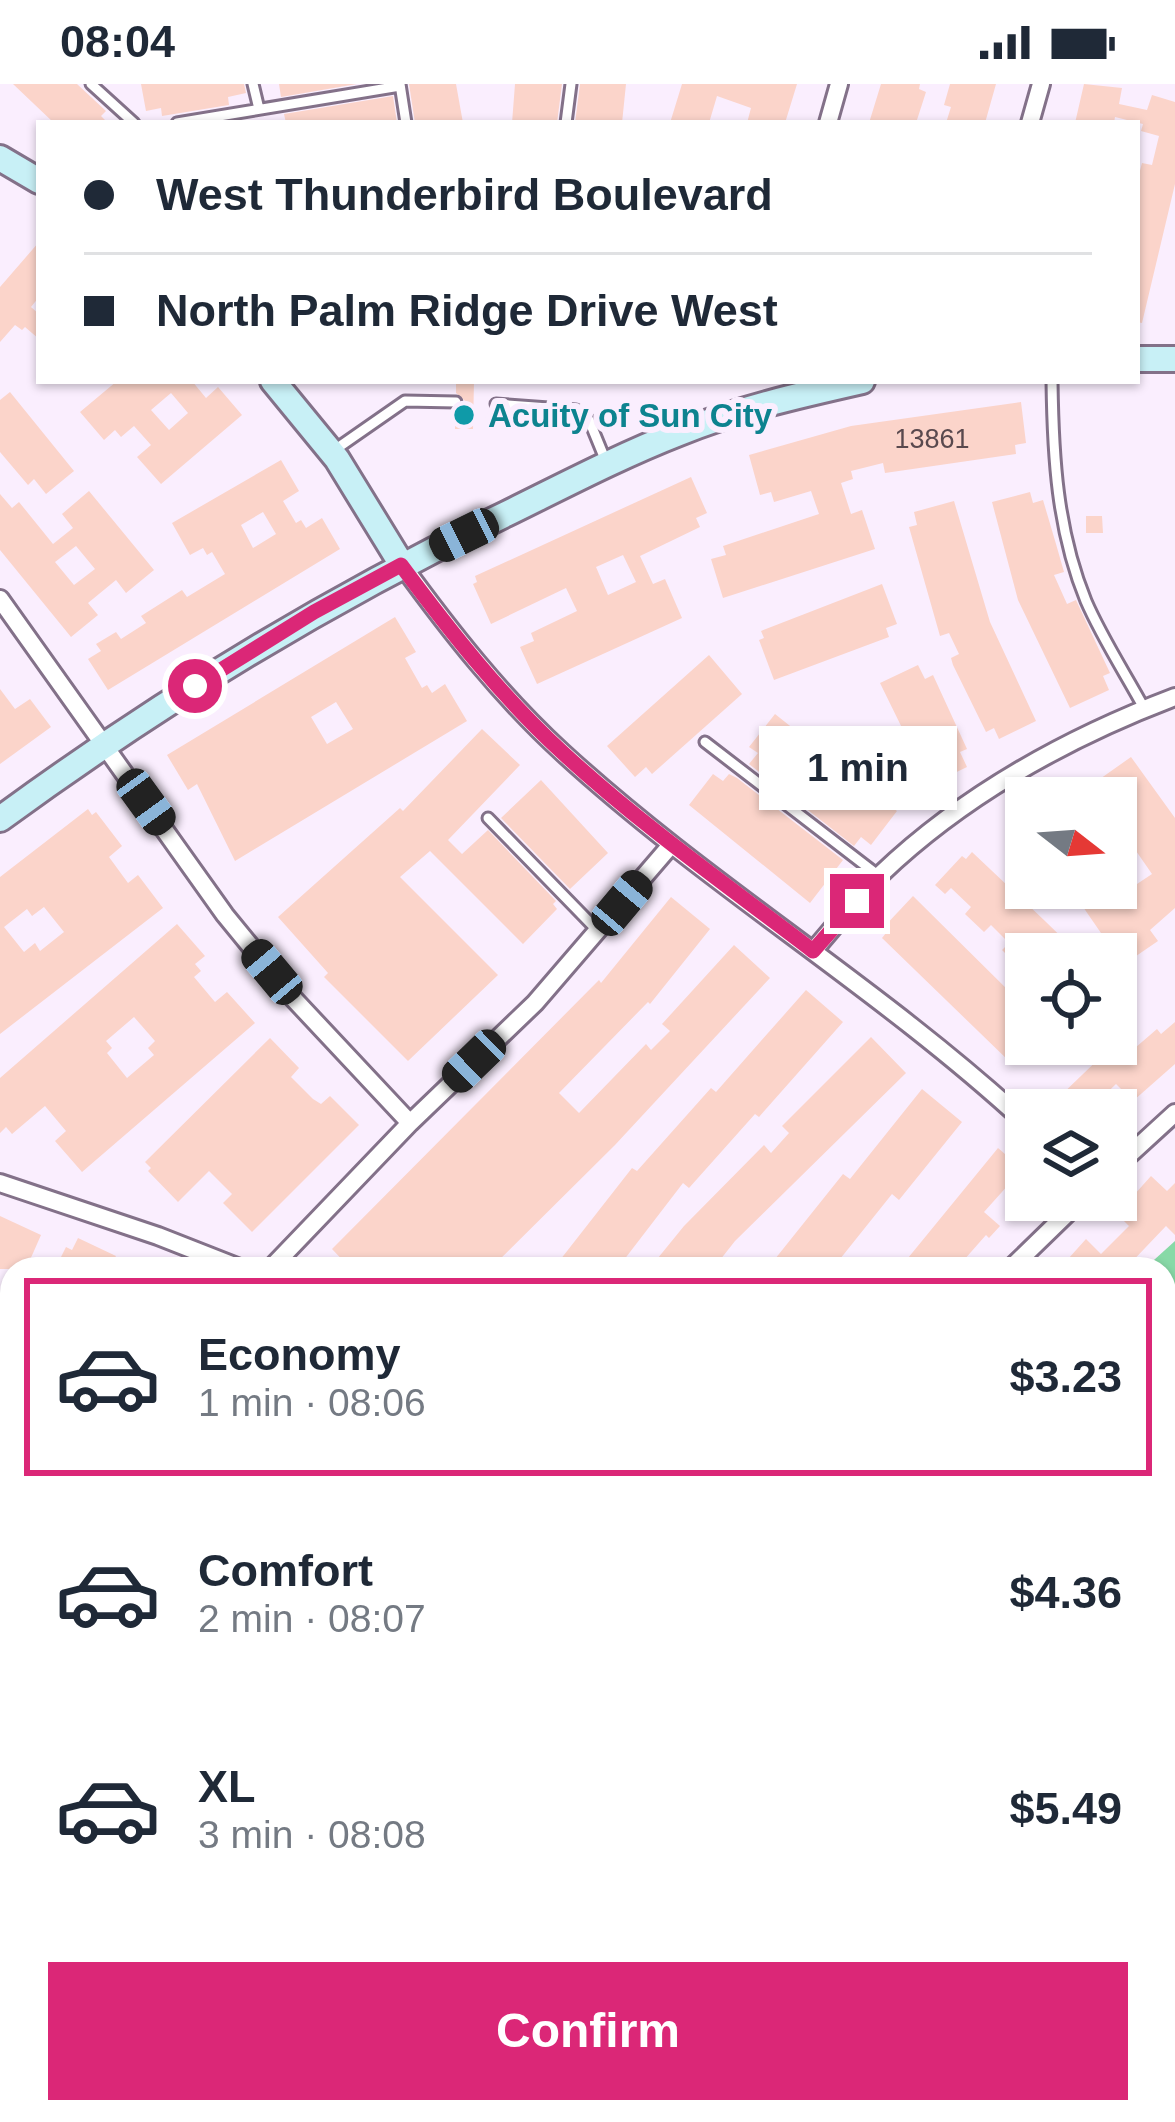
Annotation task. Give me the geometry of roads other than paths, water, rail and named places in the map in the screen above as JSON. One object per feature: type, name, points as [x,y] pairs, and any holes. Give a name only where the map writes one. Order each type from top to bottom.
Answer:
[{"type":"street","points":[[829,120],[839,84]]},
{"type":"street","points":[[1031,120],[1041,84]]},
{"type":"street","points":[[0,158],[36,180]]},
{"type":"street","points":[[1140,359],[1175,359]]},
{"type":"street","points":[[275,384],[332,453],[401,565],[444,623],[530,721],[671,845],[974,1075],[1005,1104]]},
{"type":"street","points":[[0,819],[295,624],[401,565],[680,432],[782,390],[835,384]]},
{"type":"street","points":[[0,599],[225,915],[292,997],[410,1123]]},
{"type":"street","points":[[813,951],[879,876],[961,807],[1107,722],[1175,697]]},
{"type":"street","points":[[282,1257],[410,1123],[535,1003],[671,845]]},
{"type":"street","points":[[1137,1148],[1175,1113]]},
{"type":"street","points":[[0,1184],[201,1257]]},
{"type":"street","points":[[1022,1257],[1059,1221]]},
{"type":"lane","points":[[91,84],[131,120]]},
{"type":"lane","points":[[253,84],[259,110]]},
{"type":"lane","points":[[566,120],[571,84]]},
{"type":"lane","points":[[196,120],[400,85],[406,120]]},
{"type":"lane","points":[[1052,384],[1053,468],[1063,529],[1087,602],[1144,708]]},
{"type":"lane","points":[[332,453],[405,401],[456,402]]},
{"type":"lane","points":[[496,404],[576,410],[589,420],[608,465]]},
{"type":"lane","points":[[705,742],[879,876]]},
{"type":"lane","points":[[488,818],[598,931]]},
{"type":"place","name":"Acuity of Sun City","points":[[464,415]]}]
